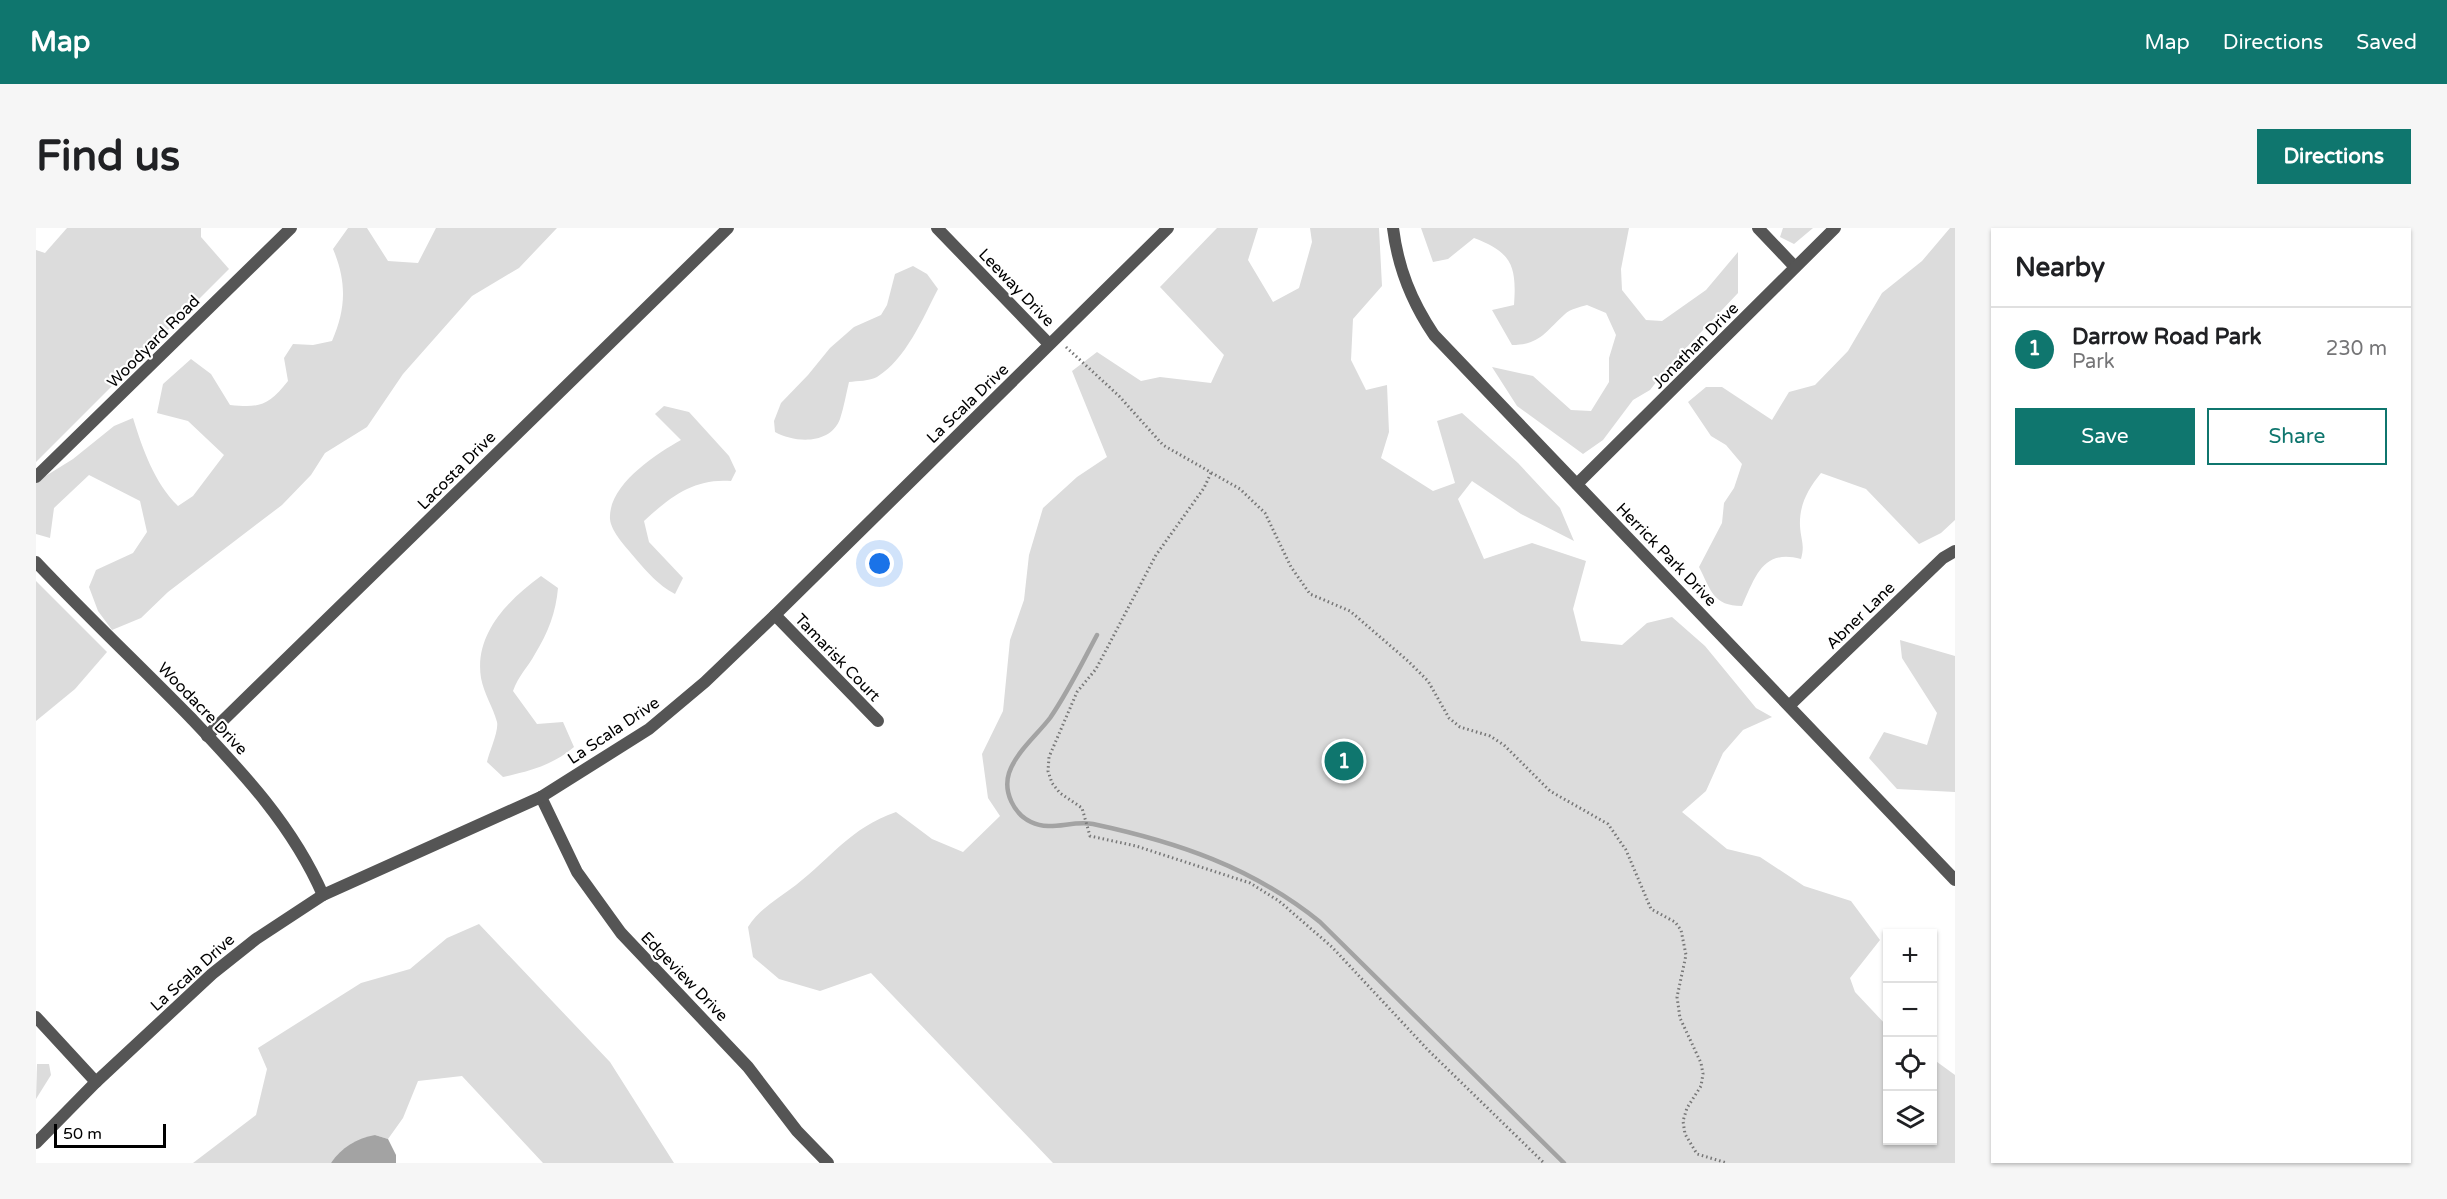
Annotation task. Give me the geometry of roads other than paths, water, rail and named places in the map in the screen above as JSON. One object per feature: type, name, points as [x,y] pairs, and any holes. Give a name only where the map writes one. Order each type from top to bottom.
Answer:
[{"type":"street","name":"Woodyard Road","points":[[36,477],[291,228]]},
{"type":"street","name":"Lacosta Drive","points":[[207,736],[728,228]]},
{"type":"street","name":"Leeway Drive","points":[[937,228],[1053,340]]},
{"type":"street","name":"La Scala Drive","points":[[36,1143],[96,1082],[212,974],[256,939],[322,895],[541,797],[649,729],[705,682],[775,615],[1168,228]]},
{"type":"street","name":"Herrick Park Drive","points":[[1393,228],[1403,279],[1419,313],[1434,335],[1955,880]]},
{"type":"street","points":[[1758,228],[1795,267]]},
{"type":"street","name":"Jonathan Drive","points":[[1576,484],[1835,228]]},
{"type":"street","name":"Abner Lane","points":[[1790,705],[1943,558],[1955,551]]},
{"type":"street","name":"Woodacre Drive","points":[[36,562],[207,736],[282,820],[310,865],[322,895]]},
{"type":"street","name":"Tamarisk Court","points":[[775,615],[878,722]]},
{"type":"street","name":"Edgeview Drive","points":[[541,797],[577,872],[621,933],[748,1066],[797,1131],[828,1163]]},
{"type":"street","points":[[36,1017],[96,1082]]},
{"type":"waterway","points":[[1097,635],[1057,708],[1012,765],[1008,780],[1009,795],[1020,814],[1039,825],[1085,823],[1154,839],[1212,859],[1268,886],[1320,922],[1564,1163]]},
{"type":"place","name":"Darrow Road Park","points":[[1344,761]]}]
